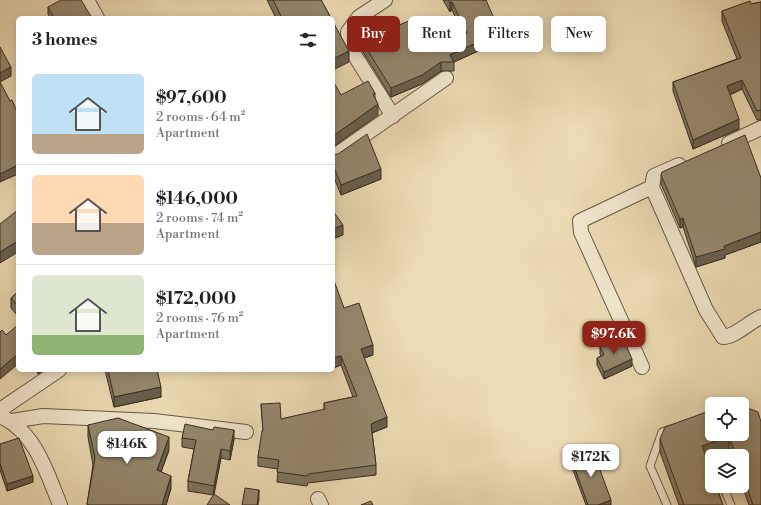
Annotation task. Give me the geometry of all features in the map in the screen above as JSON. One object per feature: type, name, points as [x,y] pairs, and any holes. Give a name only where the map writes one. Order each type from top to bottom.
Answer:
[{"type":"street","points":[[86,0],[96,16]]},
{"type":"street","points":[[385,0],[359,17],[348,32],[350,48],[393,116]]},
{"type":"street","points":[[335,156],[446,78]]},
{"type":"street","points":[[718,147],[761,128]]},
{"type":"street","points":[[690,160],[654,176],[652,188],[706,310],[723,337],[730,337],[750,322],[761,317]]},
{"type":"street","points":[[642,367],[581,232],[580,221],[652,188]]},
{"type":"street","points":[[0,410],[56,372]]},
{"type":"street","points":[[6,418],[44,416],[154,421],[246,432]]},
{"type":"street","points":[[6,418],[39,453],[60,505]]},
{"type":"lane","points":[[667,505],[650,466],[662,432],[677,427]]},
{"type":"lane","points":[[726,493],[732,505]]},
{"type":"building","points":[[61,0],[81,0],[91,16],[53,16],[48,7]]},
{"type":"building","points":[[273,0],[321,0],[330,16],[281,16]]},
{"type":"building","points":[[448,0],[486,0],[493,16],[474,16],[474,44],[466,48],[466,16],[459,16],[452,2],[450,3]]},
{"type":"building","points":[[750,1],[751,4],[761,2],[761,110],[757,111],[742,80],[727,86],[739,119],[693,140],[673,82],[741,58],[722,11]]},
{"type":"building","points":[[408,21],[408,52],[457,52],[450,55],[454,62],[441,62],[422,75],[391,88],[369,52],[400,52],[400,25]]},
{"type":"building","points":[[335,26],[347,47],[347,52],[335,58]]},
{"type":"building","points":[[0,47],[11,67],[0,73]]},
{"type":"building","points":[[368,81],[375,93],[373,94],[378,104],[335,135],[335,84],[341,95]]},
{"type":"building","points":[[0,82],[10,101],[12,100],[16,109],[16,166],[0,174]]},
{"type":"building","points":[[367,134],[381,169],[341,185],[335,170],[335,155]]},
{"type":"building","points":[[745,135],[761,178],[761,232],[724,246],[725,249],[696,257],[683,218],[680,219],[661,175],[662,172]]},
{"type":"building","points":[[16,212],[16,242],[0,252],[0,224]]},
{"type":"building","points":[[335,214],[343,225],[335,228]]},
{"type":"building","points":[[335,283],[344,308],[359,303],[373,345],[361,349],[387,417],[371,424],[376,465],[308,474],[307,476],[277,472],[279,460],[258,457],[263,431],[261,404],[280,403],[281,419],[325,409],[324,403],[357,396],[341,356],[335,358]]},
{"type":"building","points":[[16,294],[16,304],[11,298]]},
{"type":"building","points":[[16,327],[16,356],[0,369],[0,332],[2,330],[6,335]]},
{"type":"building","points":[[623,338],[632,359],[604,372],[597,358],[604,355],[600,347]]},
{"type":"building","points":[[108,372],[157,372],[161,387],[114,397]]},
{"type":"building","points":[[749,409],[758,412],[761,422],[761,505],[753,505],[749,493],[749,449],[734,449],[731,441],[749,441]]},
{"type":"building","points":[[705,413],[705,441],[716,441],[702,446],[705,455],[705,493],[719,493],[723,505],[684,505],[660,439],[665,427]]},
{"type":"building","points":[[118,418],[169,437],[157,470],[171,476],[162,505],[87,504],[95,458],[88,425]]},
{"type":"building","points":[[185,424],[213,430],[214,427],[234,430],[230,451],[221,449],[214,486],[188,481],[196,440],[182,438]]},
{"type":"building","points":[[19,438],[33,476],[7,484],[0,463],[0,444]]},
{"type":"building","points":[[592,448],[611,500],[598,505],[588,505],[570,455]]},
{"type":"building","points":[[245,488],[259,490],[257,505],[242,505]]},
{"type":"building","points":[[214,494],[230,505],[207,505]]},
{"type":"building","points":[[371,501],[373,505],[361,505]]}]
